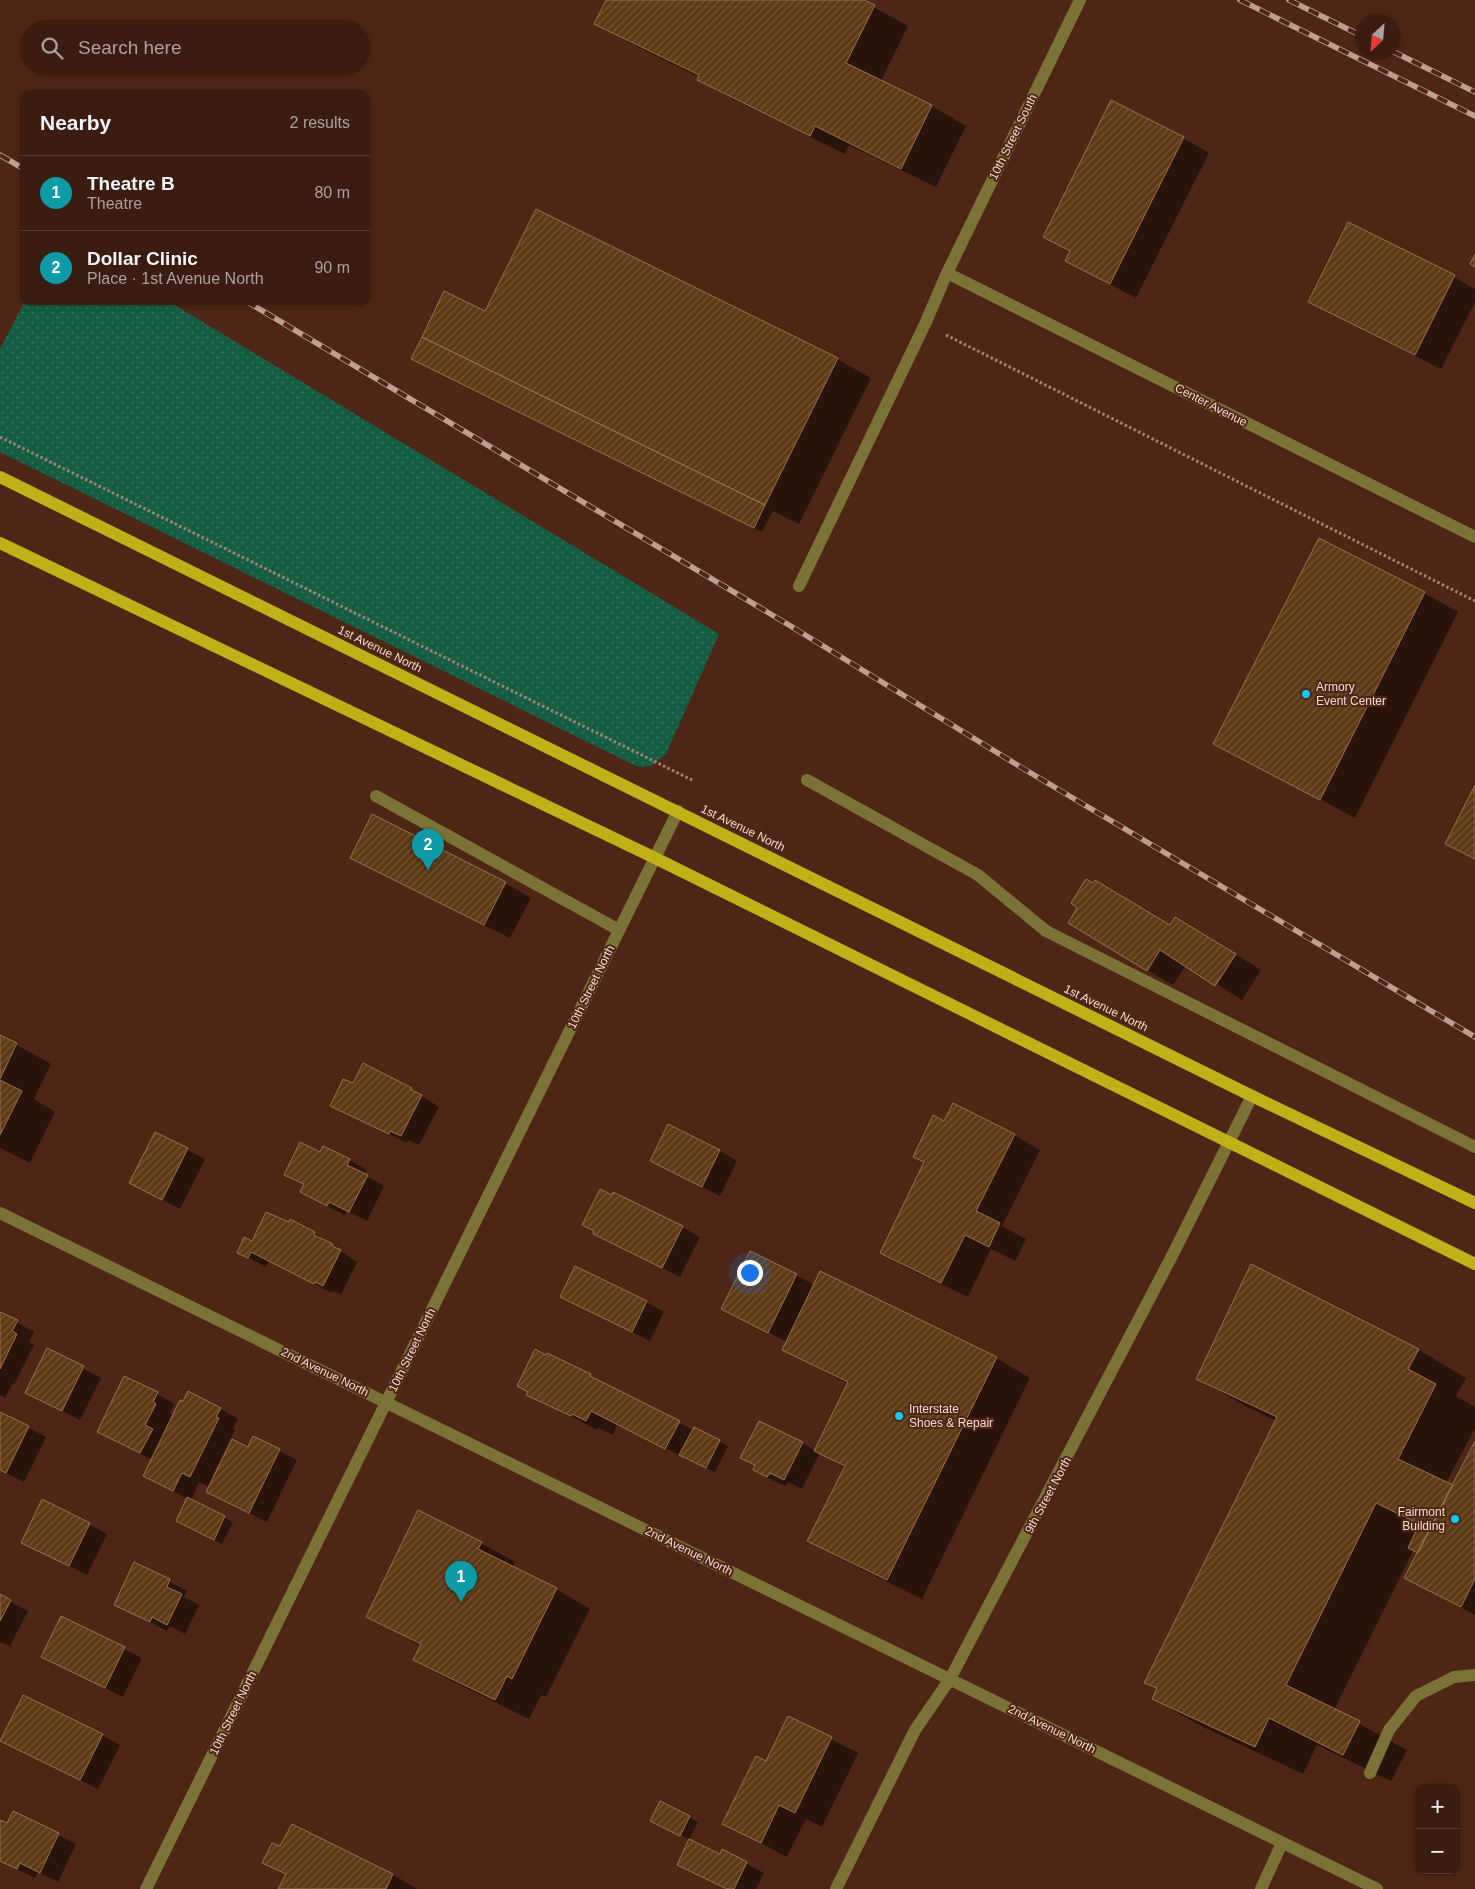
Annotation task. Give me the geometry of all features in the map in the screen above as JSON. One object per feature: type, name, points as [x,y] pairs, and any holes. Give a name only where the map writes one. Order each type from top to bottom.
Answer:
[{"type":"main road","name":"1st Avenue North","points":[[0,477],[1252,1096],[1475,1203]]},
{"type":"main road","points":[[0,543],[655,858],[1475,1264]]},
{"type":"street","name":"10th Street South","points":[[798,586],[1080,0]]},
{"type":"street","name":"Center Avenue","points":[[947,273],[1475,537]]},
{"type":"street","points":[[807,780],[978,876],[1046,930],[1475,1147]]},
{"type":"street","points":[[376,796],[619,930]]},
{"type":"street","name":"10th Street North","points":[[146,1889],[678,811]]},
{"type":"street","name":"9th Street North","points":[[836,1889],[915,1730],[950,1679],[1170,1261],[1252,1096]]},
{"type":"street","name":"2nd Avenue North","points":[[0,1213],[1377,1889]]},
{"type":"street","points":[[1370,1772],[1389,1730],[1416,1696],[1454,1677],[1475,1675]]},
{"type":"street","points":[[1261,1889],[1282,1843]]},
{"type":"path","points":[[925,324],[1475,601]]},
{"type":"path","points":[[0,437],[694,781]]},
{"type":"green space","points":[[23,305],[175,305],[719,634],[666,754],[651,766],[638,767],[0,452],[0,349]]},
{"type":"building","points":[[606,0],[864,0],[875,5],[846,63],[932,105],[901,169],[815,126],[810,136],[697,80],[699,75],[594,24]]},
{"type":"building","points":[[1111,100],[1184,137],[1110,284],[1065,261],[1070,251],[1043,237]]},
{"type":"building","points":[[536,209],[838,358],[765,505],[422,337],[444,291],[485,311]]},
{"type":"building","points":[[1348,222],[1455,275],[1415,355],[1308,302]]},
{"type":"building","points":[[1475,254],[1475,267],[1470,264]]},
{"type":"building","points":[[422,337],[765,505],[754,528],[411,359]]},
{"type":"building","name":"Armory Event Center","points":[[1319,538],[1425,592],[1320,800],[1213,744]]},
{"type":"building","points":[[1475,785],[1475,859],[1445,844]]},
{"type":"building","points":[[372,814],[506,882],[484,925],[350,858]]},
{"type":"building","points":[[1086,879],[1093,883],[1095,880],[1170,925],[1175,917],[1236,954],[1215,986],[1160,950],[1147,971],[1068,923],[1077,908],[1071,903]]},
{"type":"building","points":[[0,1035],[17,1043],[0,1079]]},
{"type":"building","points":[[363,1063],[422,1095],[401,1136],[390,1131],[389,1134],[330,1106],[343,1079],[353,1083]]},
{"type":"building","points":[[0,1080],[22,1091],[0,1135]]},
{"type":"building","points":[[953,1103],[1015,1134],[976,1211],[1000,1223],[989,1247],[965,1235],[941,1283],[880,1253],[924,1162],[913,1157],[933,1115],[944,1121]]},
{"type":"building","points":[[668,1124],[720,1150],[702,1187],[650,1161]]},
{"type":"building","points":[[155,1132],[188,1148],[162,1200],[129,1183]]},
{"type":"building","points":[[300,1142],[320,1152],[323,1146],[350,1159],[347,1165],[368,1175],[349,1212],[329,1202],[327,1206],[300,1192],[304,1184],[284,1175]]},
{"type":"building","points":[[600,1189],[612,1195],[613,1192],[683,1226],[662,1268],[593,1234],[594,1231],[582,1225]]},
{"type":"building","points":[[266,1212],[289,1222],[290,1219],[315,1232],[314,1235],[341,1250],[323,1286],[315,1282],[314,1284],[251,1252],[248,1258],[237,1253],[244,1237],[252,1241]]},
{"type":"building","points":[[750,1251],[797,1274],[768,1333],[721,1309]]},
{"type":"building","points":[[1251,1264],[1419,1349],[1408,1369],[1436,1384],[1398,1459],[1453,1485],[1418,1553],[1408,1548],[1419,1524],[1376,1503],[1286,1685],[1360,1721],[1343,1755],[1269,1718],[1255,1747],[1152,1699],[1157,1688],[1144,1683],[1277,1417],[1196,1379]]},
{"type":"building","points":[[575,1266],[647,1301],[632,1332],[560,1297]]},
{"type":"building","name":"Interstate Shoes & Repair","points":[[820,1271],[997,1357],[887,1580],[807,1541],[845,1466],[814,1451],[848,1382],[782,1350]]},
{"type":"building","points":[[0,1312],[18,1320],[12,1331],[17,1334],[0,1369]]},
{"type":"building","points":[[47,1348],[84,1366],[62,1411],[25,1393]]},
{"type":"building","points":[[535,1349],[591,1374],[590,1376],[680,1421],[665,1449],[591,1411],[586,1421],[526,1395],[528,1392],[517,1386]]},
{"type":"building","points":[[124,1376],[158,1392],[153,1402],[156,1404],[145,1425],[153,1429],[140,1453],[97,1432]]},
{"type":"building","points":[[188,1391],[221,1408],[216,1417],[219,1418],[190,1477],[182,1473],[173,1491],[143,1476],[180,1400],[183,1401]]},
{"type":"building","points":[[0,1412],[29,1426],[6,1473],[0,1470]]},
{"type":"building","points":[[759,1421],[803,1442],[784,1480],[770,1473],[767,1477],[753,1470],[755,1465],[740,1458]]},
{"type":"building","points":[[694,1427],[720,1440],[706,1468],[679,1455]]},
{"type":"building","points":[[253,1436],[280,1449],[249,1513],[206,1492],[232,1439],[248,1447]]},
{"type":"building","name":"Fairmont Building","points":[[1475,1441],[1475,1579],[1461,1607],[1404,1578]]},
{"type":"building","points":[[187,1497],[225,1516],[214,1540],[176,1521]]},
{"type":"building","points":[[42,1499],[90,1523],[69,1566],[21,1543]]},
{"type":"building","points":[[418,1510],[482,1542],[478,1549],[557,1588],[512,1679],[507,1676],[495,1700],[413,1660],[421,1644],[366,1617]]},
{"type":"building","points":[[134,1562],[170,1579],[167,1587],[182,1594],[167,1625],[152,1617],[150,1622],[114,1605]]},
{"type":"building","points":[[0,1594],[11,1600],[0,1621]]},
{"type":"building","points":[[61,1616],[125,1647],[105,1688],[41,1657]]},
{"type":"building","points":[[23,1695],[103,1734],[80,1780],[0,1741]]},
{"type":"building","points":[[788,1716],[832,1737],[795,1813],[779,1805],[761,1843],[722,1824],[756,1756],[766,1761]]},
{"type":"building","points":[[660,1801],[690,1816],[680,1836],[650,1821]]},
{"type":"building","points":[[13,1811],[59,1833],[40,1873],[20,1863],[17,1869],[0,1861],[0,1820],[7,1823]]},
{"type":"building","points":[[292,1824],[393,1874],[386,1889],[278,1889],[286,1874],[262,1863],[272,1843],[280,1846]]},
{"type":"building","points":[[689,1839],[720,1854],[722,1849],[747,1862],[734,1889],[727,1889],[677,1865]]},
{"type":"railway","points":[[1240,0],[1475,116]]},
{"type":"railway","points":[[1289,0],[1355,33]]},
{"type":"railway","points":[[1400,55],[1475,92]]},
{"type":"railway","points":[[0,155],[20,167]]},
{"type":"railway","points":[[253,305],[784,622],[1019,766],[1475,1037]]},
{"type":"place","name":"Armory Event Center","points":[[1306,694]]},
{"type":"place","name":"Dollar Clinic","points":[[428,870]]},
{"type":"place","name":"Interstate Shoes & Repair","points":[[899,1416]]},
{"type":"place","name":"Fairmont Building","points":[[1455,1519]]},
{"type":"place","name":"Theatre B","points":[[461,1602]]}]
